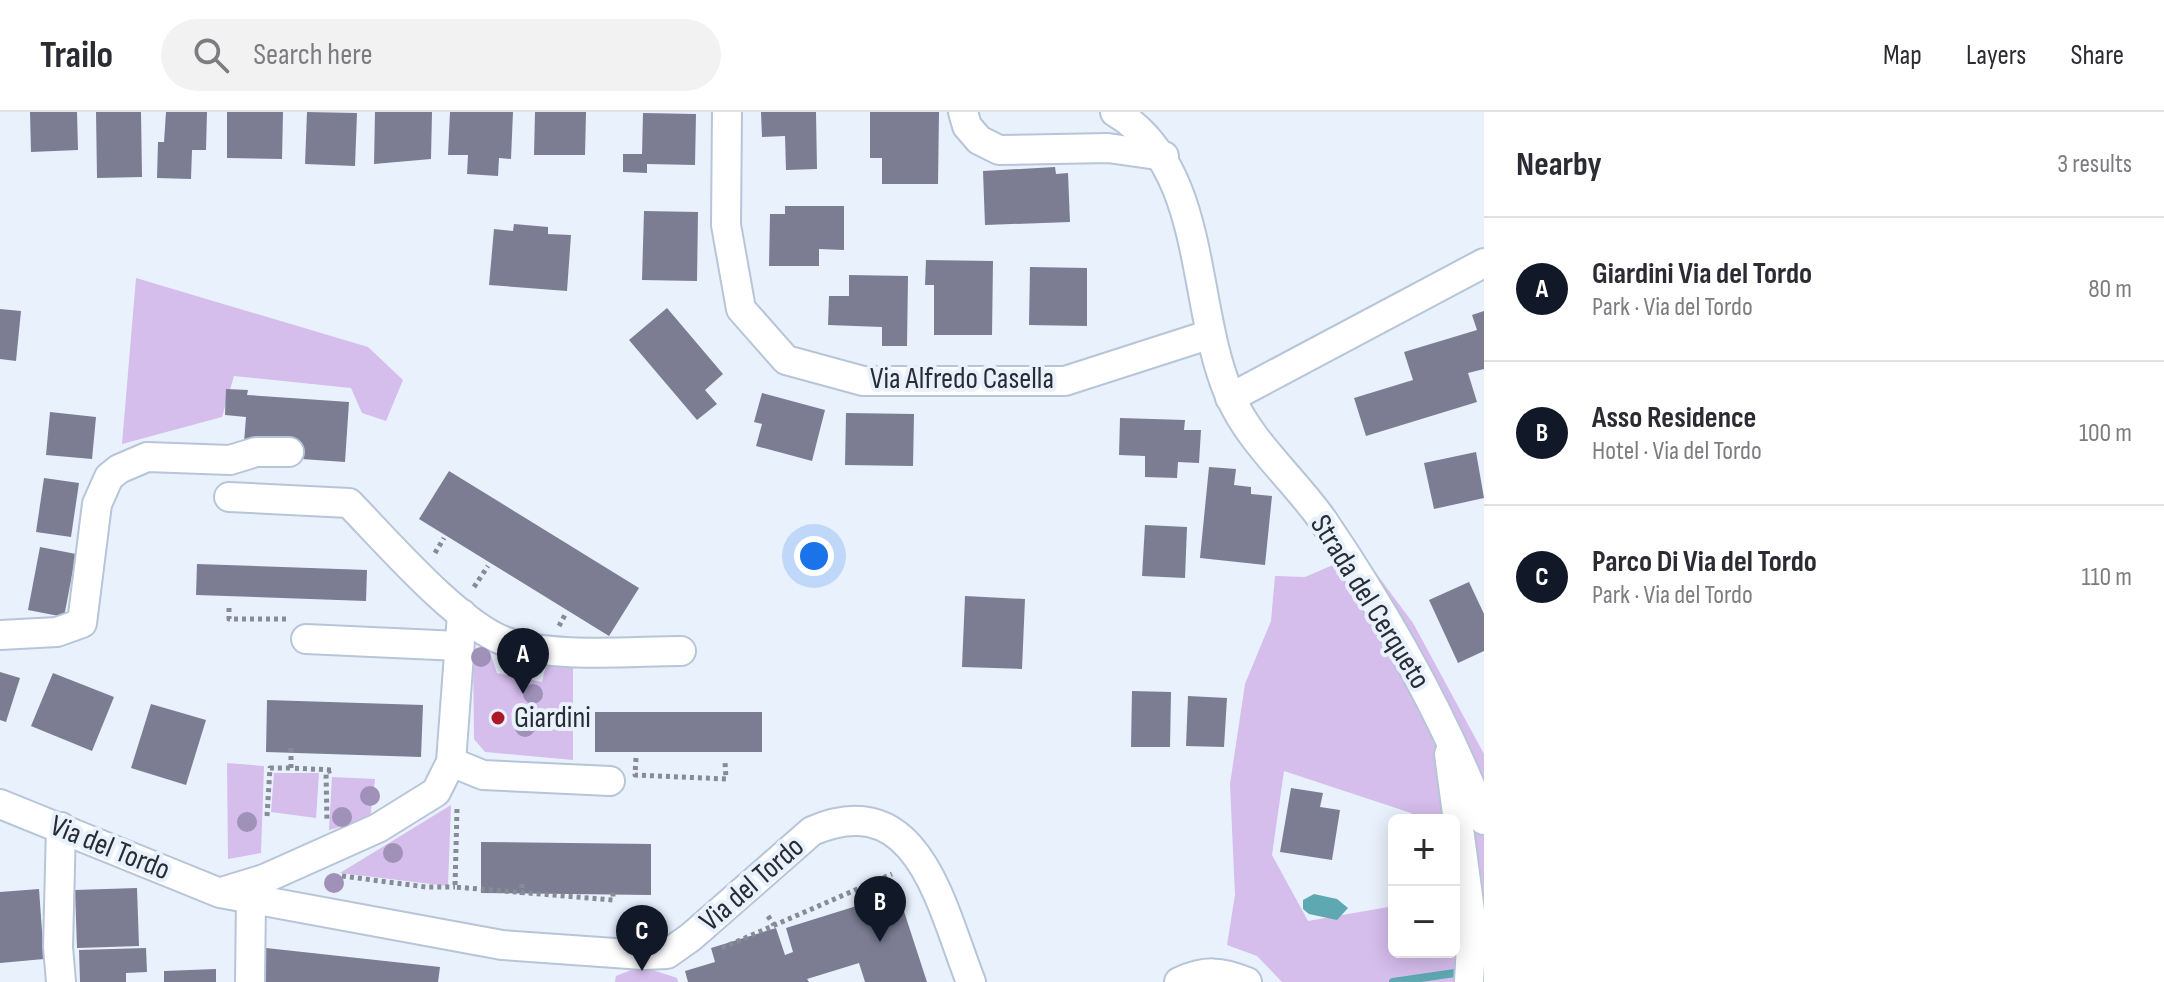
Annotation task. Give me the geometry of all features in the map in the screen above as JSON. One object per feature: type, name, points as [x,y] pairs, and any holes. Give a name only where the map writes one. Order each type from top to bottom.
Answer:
[{"type":"street","name":"Via Alfredo Casella","points":[[727,112],[726,225],[741,309],[786,360],[863,381],[1065,381],[1208,335]]},
{"type":"street","points":[[963,112],[967,126],[979,140],[999,150],[1108,148],[1164,156]]},
{"type":"street","name":"Strada del Cerqueto","points":[[1115,112],[1145,134],[1164,156],[1180,193],[1202,288],[1208,335],[1230,398],[1323,521],[1414,666],[1484,820]]},
{"type":"street","points":[[1230,398],[1484,263]]},
{"type":"street","points":[[0,635],[57,632],[82,623],[97,504],[109,477],[119,469],[147,457],[230,460],[256,452],[289,452]]},
{"type":"street","points":[[229,497],[349,503],[462,614],[504,642],[555,651],[681,651]]},
{"type":"street","points":[[220,893],[329,860],[436,792],[451,762],[462,614]]},
{"type":"street","points":[[298,629],[459,646]]},
{"type":"street","points":[[1447,733],[1450,785],[1478,925],[1469,982]]},
{"type":"street","points":[[451,762],[483,775],[610,781]]},
{"type":"street","name":"Via del Tordo","points":[[0,804],[220,893],[502,945],[667,954],[691,937],[812,831],[834,821],[859,819],[894,831],[920,857],[971,982]]},
{"type":"street","points":[[61,827],[58,947],[61,982]]},
{"type":"street","points":[[250,982],[251,899]]},
{"type":"street","points":[[1179,982],[1197,973],[1215,971],[1247,982]]},
{"type":"path","points":[[432,557],[444,538]]},
{"type":"path","points":[[474,587],[488,566]]},
{"type":"path","points":[[229,608],[229,619],[298,629]]},
{"type":"path","points":[[291,748],[291,768]]},
{"type":"path","points":[[636,758],[635,775],[726,779],[725,762]]},
{"type":"path","points":[[267,816],[270,768],[333,770],[326,772],[329,860],[340,875],[426,887],[613,900],[613,889]]},
{"type":"path","points":[[455,887],[457,807]]},
{"type":"path","points":[[714,951],[892,874]]},
{"type":"path","points":[[522,884],[522,895]]},
{"type":"path","points":[[768,916],[774,925]]},
{"type":"shaded area","points":[[136,278],[368,347],[403,380],[386,421],[362,413],[351,388],[234,376],[222,417],[122,444]]},
{"type":"shaded area","points":[[1361,553],[1413,623],[1484,754],[1484,982],[1282,982],[1257,956],[1227,945],[1235,895],[1230,784],[1245,684],[1271,621],[1275,576],[1305,577]],"holes":[[[1284,771],[1411,814],[1460,814],[1460,958],[1388,958],[1388,907],[1308,921],[1272,855]]]},
{"type":"shaded area","points":[[473,649],[489,649],[497,673],[542,682],[546,666],[573,664],[573,760],[485,752],[474,739]]},
{"type":"shaded area","points":[[227,763],[264,766],[261,853],[228,859]]},
{"type":"shaded area","points":[[274,773],[319,773],[316,818],[271,812]]},
{"type":"shaded area","points":[[332,777],[375,779],[370,819],[329,830]]},
{"type":"shaded area","points":[[451,805],[448,886],[340,873]]},
{"type":"shaded area","points":[[641,966],[677,978],[678,982],[615,982],[616,976]]},
{"type":"water","points":[[1314,894],[1337,899],[1348,908],[1337,920],[1309,914],[1303,909],[1303,900]]},
{"type":"building","points":[[30,112],[77,112],[78,150],[31,152]]},
{"type":"building","points":[[96,112],[141,112],[142,177],[97,178]]},
{"type":"building","points":[[166,112],[207,112],[206,150],[192,150],[191,179],[157,178],[158,142],[164,142]]},
{"type":"building","points":[[227,112],[283,112],[282,159],[227,158]]},
{"type":"building","points":[[307,112],[357,113],[355,166],[305,164]]},
{"type":"building","points":[[375,112],[432,112],[431,159],[374,164]]},
{"type":"building","points":[[450,112],[513,112],[511,159],[499,158],[498,176],[467,174],[468,155],[448,155]]},
{"type":"building","points":[[535,112],[586,112],[585,155],[534,155]]},
{"type":"building","points":[[761,112],[816,112],[817,169],[786,170],[785,136],[762,137]]},
{"type":"building","points":[[870,112],[939,112],[938,184],[882,184],[882,158],[870,158]]},
{"type":"building","points":[[643,113],[696,114],[695,165],[647,164],[647,173],[623,172],[623,154],[642,154]]},
{"type":"building","points":[[1055,167],[1056,174],[1068,173],[1070,222],[985,225],[983,171]]},
{"type":"building","points":[[785,206],[844,206],[844,250],[819,249],[819,266],[769,266],[770,214],[785,214]]},
{"type":"building","points":[[644,211],[698,212],[697,281],[642,280]]},
{"type":"building","points":[[514,224],[548,227],[548,234],[571,235],[567,291],[489,285],[494,229],[513,231]]},
{"type":"building","points":[[926,260],[993,261],[992,335],[934,335],[934,285],[925,285]]},
{"type":"building","points":[[1030,267],[1087,268],[1087,326],[1029,325]]},
{"type":"building","points":[[849,275],[908,276],[907,346],[882,346],[882,327],[828,325],[829,296],[849,296]]},
{"type":"building","points":[[667,308],[723,374],[705,390],[717,404],[697,420],[629,340]]},
{"type":"building","points":[[0,309],[21,311],[16,361],[0,359]]},
{"type":"building","points":[[1484,311],[1484,369],[1468,373],[1477,402],[1366,436],[1354,398],[1413,380],[1404,352],[1477,330],[1472,315]]},
{"type":"building","points":[[226,389],[248,390],[247,395],[349,402],[345,462],[243,455],[246,417],[225,415]]},
{"type":"building","points":[[762,393],[825,410],[812,461],[756,446],[762,424],[754,422]]},
{"type":"building","points":[[50,412],[96,417],[92,459],[46,455]]},
{"type":"building","points":[[846,413],[914,414],[913,466],[845,465]]},
{"type":"building","points":[[1120,418],[1185,420],[1184,430],[1201,430],[1199,463],[1178,462],[1177,478],[1145,477],[1145,456],[1119,455]]},
{"type":"building","points":[[1476,452],[1484,498],[1434,509],[1424,463]]},
{"type":"building","points":[[1209,467],[1236,469],[1234,485],[1251,487],[1251,494],[1272,496],[1265,565],[1200,558]]},
{"type":"building","points":[[449,471],[639,588],[609,636],[419,519]]},
{"type":"building","points":[[44,478],[79,483],[71,537],[36,532]]},
{"type":"building","points":[[1145,525],[1187,527],[1185,578],[1142,576]]},
{"type":"building","points":[[40,547],[76,554],[64,617],[28,610]]},
{"type":"building","points":[[197,564],[367,570],[366,601],[196,595]]},
{"type":"building","points":[[1469,582],[1484,614],[1484,651],[1458,663],[1429,600]]},
{"type":"building","points":[[965,596],[1025,599],[1022,669],[962,667]]},
{"type":"building","points":[[0,672],[20,678],[6,722],[0,720]]},
{"type":"building","points":[[53,673],[114,697],[92,751],[31,726]]},
{"type":"building","points":[[1132,691],[1171,692],[1170,747],[1131,747]]},
{"type":"building","points":[[1188,696],[1227,698],[1224,747],[1186,746]]},
{"type":"building","points":[[267,700],[423,705],[421,757],[266,752]]},
{"type":"building","points":[[151,704],[206,720],[186,785],[131,768]]},
{"type":"building","points":[[595,712],[762,712],[762,752],[595,752]]},
{"type":"building","points":[[1291,788],[1323,793],[1320,807],[1340,810],[1332,860],[1280,852]]},
{"type":"building","points":[[481,842],[651,844],[651,895],[481,893]]},
{"type":"building","points":[[137,888],[139,946],[77,948],[75,890]]},
{"type":"building","points":[[39,889],[44,959],[0,963],[0,892]]},
{"type":"building","points":[[898,893],[927,982],[865,982],[859,963],[807,979],[809,982],[688,982],[685,971],[715,962],[711,948],[776,928],[785,955],[793,952],[786,928]]},
{"type":"building","points":[[146,948],[147,972],[126,973],[126,982],[80,982],[79,950]]},
{"type":"building","points":[[266,948],[440,967],[438,982],[262,982]]},
{"type":"building","points":[[216,969],[216,982],[164,982],[164,971]]},
{"type":"waterway","points":[[1393,982],[1455,973]]},
{"type":"place","name":"Giardini Via del Tordo","points":[[523,694]]},
{"type":"place","name":"Giardini","points":[[498,718]]},
{"type":"place","name":"Asso Residence","points":[[880,942]]},
{"type":"place","name":"Parco Di Via del Tordo","points":[[642,971]]}]
